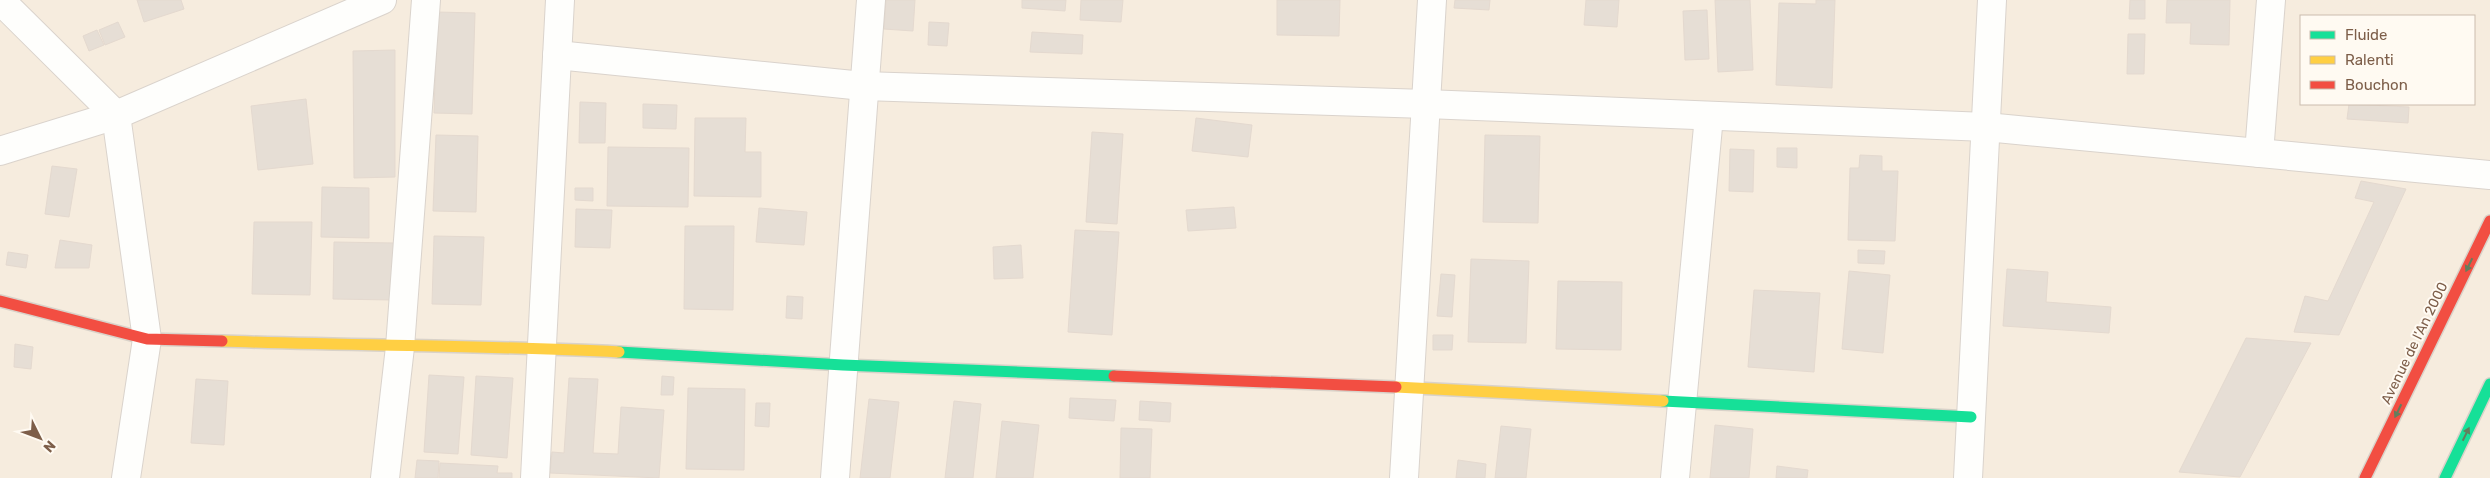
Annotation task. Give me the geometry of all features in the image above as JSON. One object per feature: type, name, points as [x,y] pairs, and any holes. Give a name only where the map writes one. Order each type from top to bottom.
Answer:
[{"type":"street","points":[[0,0],[116,114],[147,339],[126,478]]},
{"type":"street","points":[[0,152],[116,114],[382,0]]},
{"type":"street","points":[[385,478],[400,347],[426,0]]},
{"type":"street","points":[[535,478],[560,0]]},
{"type":"street","points":[[834,478],[870,0]]},
{"type":"street","points":[[1404,478],[1432,0]]},
{"type":"street","points":[[1968,478],[1992,0]]},
{"type":"street","points":[[2259,153],[2271,0]]},
{"type":"street","points":[[557,55],[863,86],[1426,104],[1986,127],[2490,175]]},
{"type":"street","points":[[1675,478],[1709,116]]},
{"type":"street","name":"Avenue de l'An 2000","points":[[2365,478],[2490,221]]},
{"type":"street","points":[[0,301],[147,339],[400,347],[542,348],[843,365],[1409,388],[1971,417]]},
{"type":"street","points":[[2445,478],[2489,388]]},
{"type":"shaded area","points":[[0,0],[2490,0],[2490,478],[0,478]]},
{"type":"building","points":[[137,0],[181,0],[184,9],[144,22]]},
{"type":"building","points":[[886,0],[915,0],[913,31],[884,29]]},
{"type":"building","points":[[1022,0],[1066,0],[1065,11],[1022,8]]},
{"type":"building","points":[[1081,0],[1123,0],[1121,22],[1080,20]]},
{"type":"building","points":[[1277,0],[1340,0],[1339,36],[1277,35]]},
{"type":"building","points":[[1455,0],[1490,0],[1489,10],[1454,8]]},
{"type":"building","points":[[1586,0],[1619,0],[1617,27],[1584,25]]},
{"type":"building","points":[[1715,0],[1750,0],[1753,70],[1718,72]]},
{"type":"building","points":[[1816,0],[1835,0],[1832,88],[1776,85],[1779,3],[1816,4]]},
{"type":"building","points":[[2130,0],[2145,0],[2145,19],[2129,19]]},
{"type":"building","points":[[2167,0],[2230,0],[2229,45],[2190,44],[2191,23],[2166,23]]},
{"type":"building","points":[[1707,10],[1709,59],[1685,60],[1683,11]]},
{"type":"building","points":[[437,12],[475,13],[472,114],[434,113]]},
{"type":"building","points":[[118,22],[125,37],[105,45],[99,30]]},
{"type":"building","points":[[929,22],[949,23],[947,46],[928,45]]},
{"type":"building","points":[[97,30],[104,45],[89,51],[83,36]]},
{"type":"building","points":[[1032,32],[1083,35],[1082,54],[1030,52]]},
{"type":"building","points":[[2128,34],[2145,34],[2144,74],[2127,74]]},
{"type":"building","points":[[395,50],[395,177],[354,178],[353,51]]},
{"type":"building","points":[[306,99],[313,164],[258,170],[251,106]]},
{"type":"building","points":[[580,102],[606,103],[605,143],[579,143]]},
{"type":"building","points":[[643,104],[677,105],[676,129],[643,128]]},
{"type":"building","points":[[2349,105],[2409,107],[2408,123],[2347,119]]},
{"type":"building","points":[[695,118],[746,118],[745,152],[761,152],[761,197],[694,196]]},
{"type":"building","points":[[1196,118],[1252,125],[1248,157],[1192,151]]},
{"type":"building","points":[[1092,132],[1123,134],[1117,224],[1086,222]]},
{"type":"building","points":[[436,135],[478,136],[476,212],[433,211]]},
{"type":"building","points":[[1485,135],[1540,136],[1538,223],[1483,222]]},
{"type":"building","points":[[608,147],[689,148],[688,207],[607,206]]},
{"type":"building","points":[[1777,148],[1797,148],[1797,168],[1777,167]]},
{"type":"building","points":[[1730,149],[1754,150],[1753,192],[1729,191]]},
{"type":"building","points":[[1860,155],[1882,156],[1882,171],[1898,171],[1895,241],[1848,240],[1850,168],[1859,168]]},
{"type":"building","points":[[52,166],[77,169],[69,217],[45,214]]},
{"type":"building","points":[[2361,181],[2406,189],[2339,335],[2294,332],[2305,296],[2328,301],[2374,202],[2355,198]]},
{"type":"building","points":[[322,187],[369,188],[369,238],[321,237]]},
{"type":"building","points":[[575,188],[593,188],[593,201],[575,200]]},
{"type":"building","points":[[1234,207],[1236,228],[1188,231],[1186,210]]},
{"type":"building","points":[[759,208],[807,212],[804,245],[756,242]]},
{"type":"building","points":[[576,209],[612,210],[610,248],[575,247]]},
{"type":"building","points":[[254,222],[312,222],[310,295],[252,294]]},
{"type":"building","points":[[685,226],[734,226],[733,310],[684,309]]},
{"type":"building","points":[[1075,230],[1119,232],[1112,335],[1068,332]]},
{"type":"building","points":[[434,236],[484,237],[481,305],[432,304]]},
{"type":"building","points":[[60,240],[92,245],[89,268],[55,268]]},
{"type":"building","points":[[334,242],[394,243],[393,300],[333,299]]},
{"type":"building","points":[[1021,245],[1023,278],[994,279],[993,247]]},
{"type":"building","points":[[1858,250],[1885,251],[1884,264],[1858,263]]},
{"type":"building","points":[[8,252],[28,255],[26,268],[6,265]]},
{"type":"building","points":[[1471,259],[1529,261],[1526,343],[1468,342]]},
{"type":"building","points":[[2007,269],[2048,272],[2046,302],[2111,307],[2109,333],[2003,326]]},
{"type":"building","points":[[1849,271],[1890,275],[1883,353],[1842,349]]},
{"type":"building","points":[[1441,274],[1455,275],[1452,317],[1437,316]]},
{"type":"building","points":[[1558,281],[1622,282],[1621,350],[1556,349]]},
{"type":"building","points":[[1754,290],[1820,293],[1814,372],[1748,367]]},
{"type":"building","points":[[787,296],[803,297],[802,319],[786,318]]},
{"type":"building","points":[[1433,335],[1453,335],[1452,350],[1433,350]]},
{"type":"building","points":[[2246,338],[2311,343],[2240,477],[2179,472]]},
{"type":"building","points":[[15,344],[33,347],[31,369],[14,367]]},
{"type":"building","points":[[429,375],[464,377],[458,454],[424,452]]},
{"type":"building","points":[[476,376],[513,378],[507,458],[471,455]]},
{"type":"building","points":[[662,376],[674,377],[673,395],[661,395]]},
{"type":"building","points":[[569,378],[598,379],[593,453],[618,454],[621,407],[664,410],[659,478],[550,473],[552,452],[564,453]]},
{"type":"building","points":[[196,379],[228,381],[224,445],[191,443]]},
{"type":"building","points":[[688,388],[745,389],[744,470],[686,469]]},
{"type":"building","points":[[1070,398],[1116,400],[1114,421],[1069,418]]},
{"type":"building","points":[[869,399],[899,402],[890,478],[860,478]]},
{"type":"building","points":[[954,401],[981,404],[973,478],[945,478]]},
{"type":"building","points":[[1140,401],[1171,403],[1170,422],[1139,420]]},
{"type":"building","points":[[756,403],[770,403],[769,427],[755,426]]},
{"type":"building","points":[[1002,421],[1039,425],[1033,478],[996,478]]},
{"type":"building","points":[[1715,425],[1753,429],[1749,478],[1710,478]]},
{"type":"building","points":[[1501,426],[1531,429],[1526,478],[1495,478]]},
{"type":"building","points":[[1121,428],[1152,429],[1150,478],[1120,478]]},
{"type":"building","points":[[417,460],[439,461],[438,478],[415,478]]},
{"type":"building","points":[[1458,460],[1486,464],[1485,478],[1456,478]]},
{"type":"building","points":[[440,463],[498,466],[497,473],[512,473],[512,478],[439,478]]},
{"type":"building","points":[[1777,466],[1808,470],[1807,478],[1776,478]]},
{"type":"traffic: fast","points":[[619,352],[843,365],[1114,376]]},
{"type":"traffic: fast","points":[[2445,478],[2490,384]]},
{"type":"traffic: fast","points":[[1663,401],[1971,417]]},
{"type":"traffic: slow","points":[[222,341],[619,352]]},
{"type":"traffic: slow","points":[[1396,387],[1663,401]]},
{"type":"traffic: jam","points":[[2365,478],[2490,221]]},
{"type":"traffic: jam","points":[[0,301],[147,339],[222,341]]},
{"type":"traffic: jam","points":[[1114,376],[1396,387]]}]
